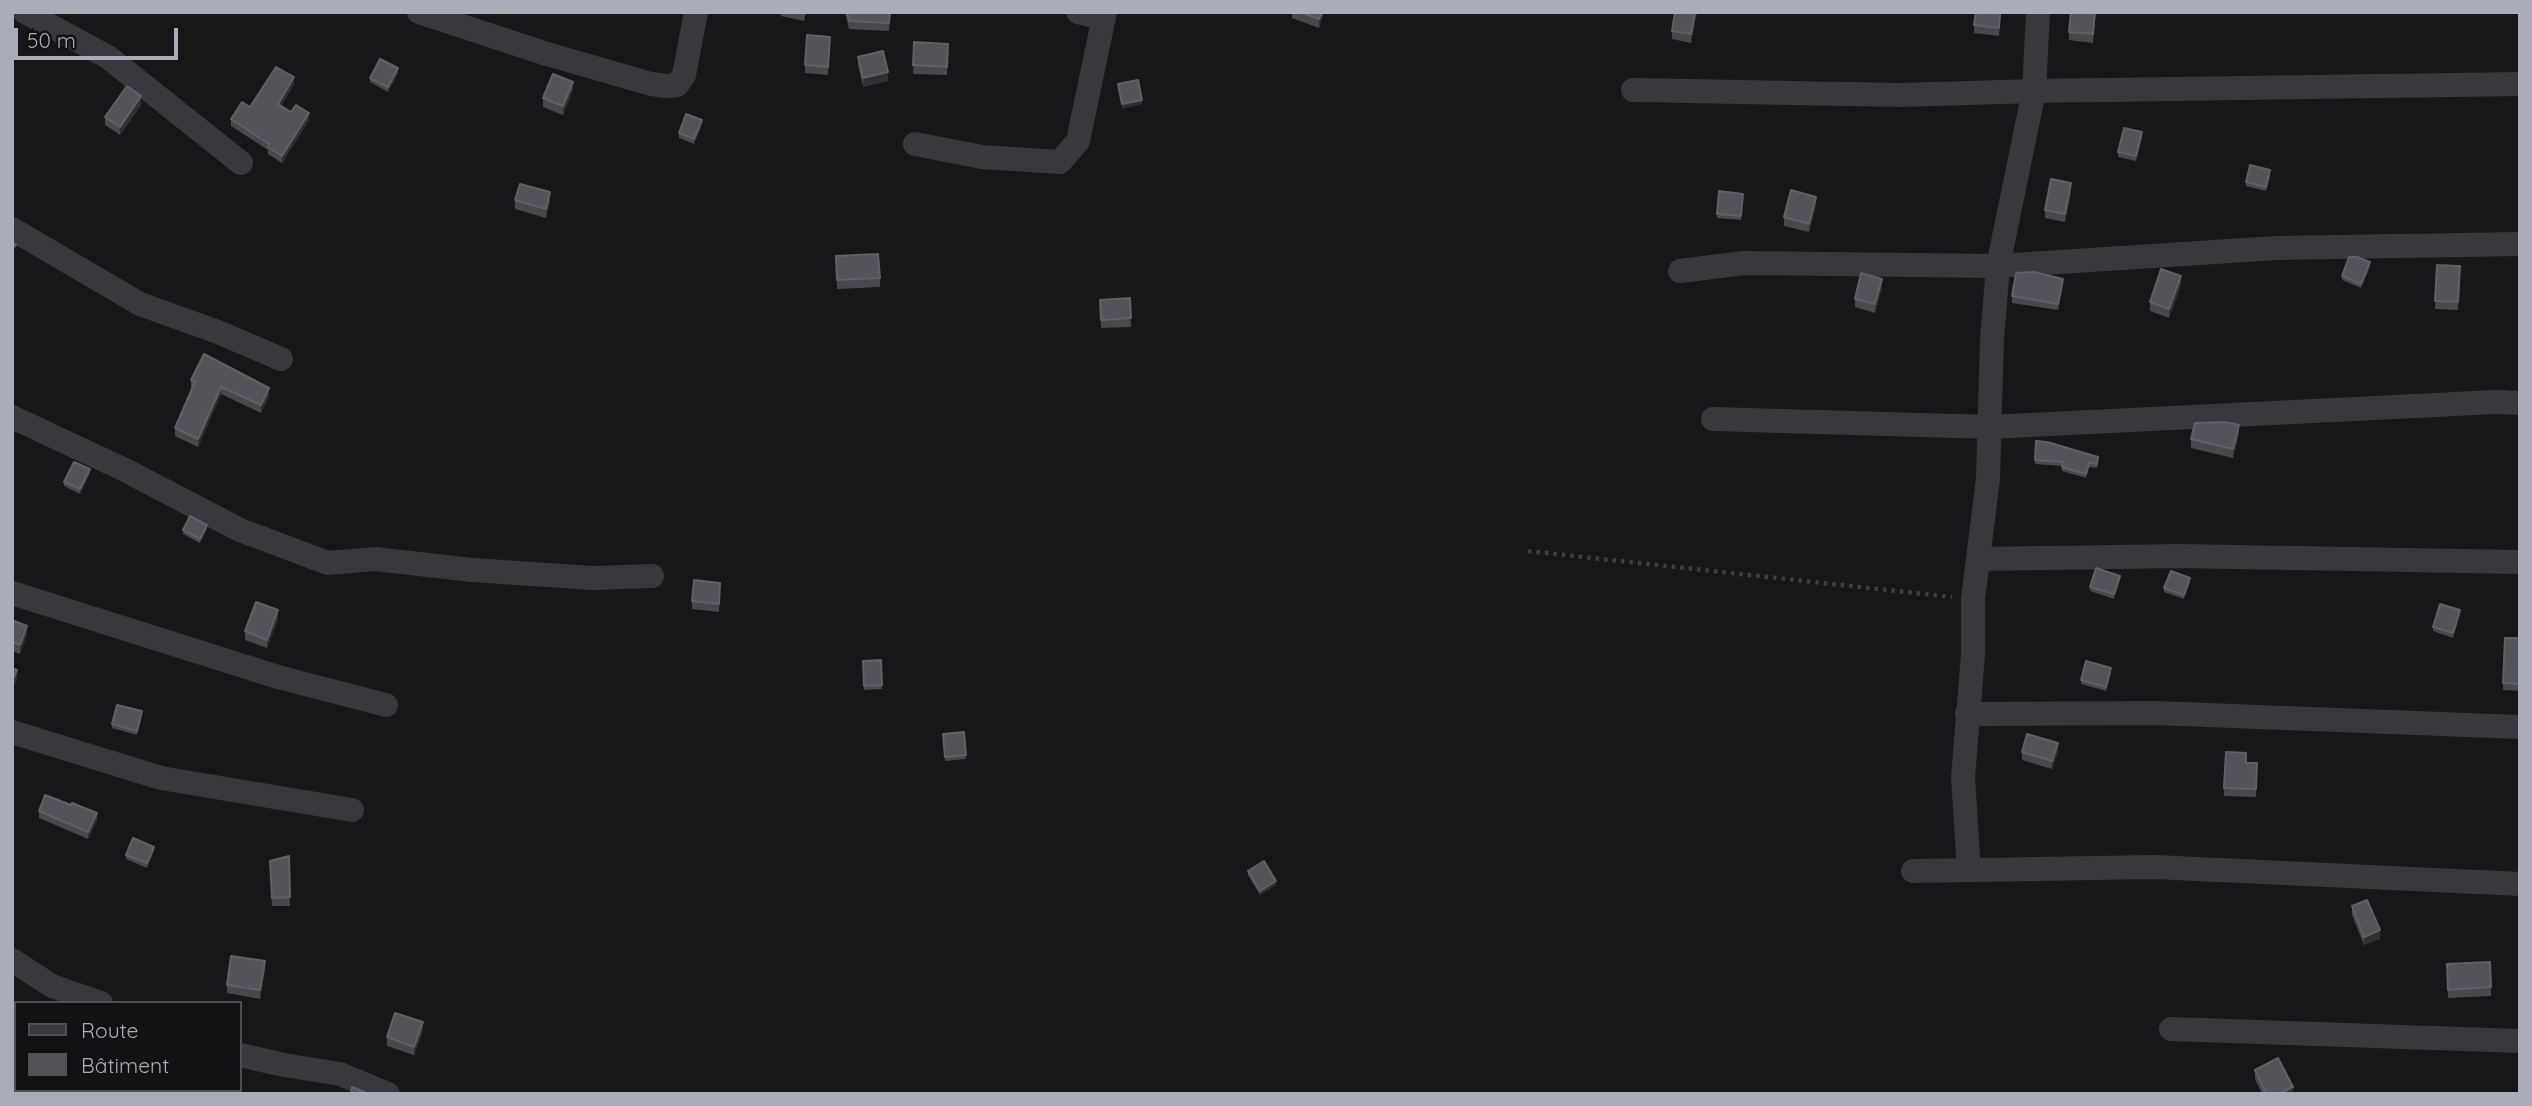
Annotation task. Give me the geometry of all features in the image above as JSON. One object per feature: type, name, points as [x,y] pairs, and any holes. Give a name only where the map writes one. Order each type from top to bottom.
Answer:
[{"type":"street","points":[[25,12],[108,57],[241,163]]},
{"type":"street","points":[[419,12],[547,54],[650,84],[667,86],[677,85],[684,75],[696,12]]},
{"type":"street","points":[[915,144],[982,157],[1060,162],[1078,141],[1104,15],[1078,12]]},
{"type":"street","points":[[1969,870],[1964,778],[1973,654],[1973,599],[1988,479],[1992,339],[1998,266],[2034,91],[2038,12]]},
{"type":"street","points":[[1633,90],[1901,95],[2520,84]]},
{"type":"street","points":[[12,229],[140,304],[218,332],[281,359]]},
{"type":"street","points":[[1680,271],[1744,263],[1998,266],[2276,248],[2520,244]]},
{"type":"street","points":[[1713,419],[1990,427],[2495,402],[2520,403]]},
{"type":"street","points":[[12,417],[125,470],[240,530],[328,563],[375,559],[593,579],[652,576]]},
{"type":"street","points":[[1978,559],[2180,556],[2520,562]]},
{"type":"street","points":[[12,593],[278,677],[386,705]]},
{"type":"street","points":[[1967,714],[2155,713],[2518,731]]},
{"type":"street","points":[[12,732],[161,778],[352,810]]},
{"type":"street","points":[[1913,871],[2155,867],[2520,884]]},
{"type":"street","points":[[12,960],[52,986],[95,1001]]},
{"type":"street","points":[[2171,1029],[2520,1041]]},
{"type":"street","points":[[242,1055],[341,1074],[388,1094]]},
{"type":"path","points":[[1528,551],[1973,599]]},
{"type":"building","points":[[847,12],[890,12],[889,23],[849,21]]},
{"type":"building","points":[[1300,12],[1322,12],[1319,19]]},
{"type":"building","points":[[1675,12],[1695,12],[1691,34],[1672,31]]},
{"type":"building","points":[[1976,12],[2000,12],[1999,28],[1974,25]]},
{"type":"building","points":[[2071,12],[2095,12],[2093,34],[2069,32]]},
{"type":"building","points":[[807,35],[830,37],[828,67],[805,65]]},
{"type":"building","points":[[914,42],[948,44],[947,67],[913,65]]},
{"type":"building","points":[[883,51],[888,72],[863,78],[858,57]]},
{"type":"building","points":[[380,59],[398,68],[388,87],[370,78]]},
{"type":"building","points":[[276,67],[294,77],[278,104],[291,112],[296,105],[309,113],[282,156],[231,119],[242,102],[250,107]]},
{"type":"building","points":[[553,74],[573,82],[563,106],[543,98]]},
{"type":"building","points":[[1138,80],[1142,100],[1122,104],[1118,84]]},
{"type":"building","points":[[127,86],[141,96],[120,127],[105,117]]},
{"type":"building","points":[[686,114],[702,120],[694,139],[679,133]]},
{"type":"building","points":[[2124,128],[2142,132],[2136,156],[2118,152]]},
{"type":"building","points":[[2250,165],[2270,170],[2266,187],[2246,182]]},
{"type":"building","points":[[2051,179],[2071,183],[2065,214],[2045,210]]},
{"type":"building","points":[[520,184],[550,192],[546,209],[515,200]]},
{"type":"building","points":[[1791,190],[1816,197],[1809,224],[1784,217]]},
{"type":"building","points":[[1719,191],[1743,194],[1741,216],[1717,214]]},
{"type":"building","points":[[878,254],[880,278],[837,280],[836,256]]},
{"type":"building","points":[[2349,257],[2370,262],[2361,284],[2342,276]]},
{"type":"building","points":[[2437,265],[2460,266],[2458,302],[2435,301]]},
{"type":"building","points":[[2161,269],[2181,276],[2169,309],[2150,302]]},
{"type":"building","points":[[2034,272],[2063,279],[2058,304],[2012,296],[2016,273]]},
{"type":"building","points":[[1861,273],[1882,279],[1875,304],[1855,299]]},
{"type":"building","points":[[1130,298],[1131,318],[1101,320],[1100,300]]},
{"type":"building","points":[[204,354],[269,388],[261,405],[221,387],[198,439],[175,428],[195,382],[191,380]]},
{"type":"building","points":[[2224,422],[2239,425],[2233,449],[2191,439],[2195,423]]},
{"type":"building","points":[[2036,441],[2098,457],[2097,464],[2089,463],[2086,474],[2062,467],[2063,462],[2035,460]]},
{"type":"building","points":[[74,462],[90,469],[80,489],[64,482]]},
{"type":"building","points":[[190,516],[207,525],[200,539],[183,530]]},
{"type":"building","points":[[2096,568],[2120,576],[2114,594],[2090,587]]},
{"type":"building","points":[[2171,571],[2190,578],[2184,595],[2164,588]]},
{"type":"building","points":[[694,580],[720,583],[719,604],[692,601]]},
{"type":"building","points":[[256,602],[278,610],[267,640],[245,631]]},
{"type":"building","points":[[2440,604],[2460,610],[2453,633],[2433,627]]},
{"type":"building","points":[[12,620],[27,626],[20,645],[12,642]]},
{"type":"building","points":[[2505,638],[2520,638],[2520,684],[2503,683]]},
{"type":"building","points":[[881,660],[882,685],[864,686],[863,661]]},
{"type":"building","points":[[2086,661],[2111,668],[2106,687],[2081,680]]},
{"type":"building","points":[[12,668],[17,670],[12,681]]},
{"type":"building","points":[[117,705],[142,711],[137,731],[112,724]]},
{"type":"building","points":[[964,732],[966,755],[945,757],[943,734]]},
{"type":"building","points":[[2027,734],[2058,743],[2052,761],[2022,752]]},
{"type":"building","points":[[2226,752],[2246,753],[2246,763],[2257,763],[2256,789],[2224,788]]},
{"type":"building","points":[[45,795],[97,813],[88,832],[39,811]]},
{"type":"building","points":[[133,838],[154,847],[147,863],[126,855]]},
{"type":"building","points":[[289,856],[290,897],[272,898],[270,861]]},
{"type":"building","points":[[1264,861],[1276,881],[1260,891],[1248,871]]},
{"type":"building","points":[[2367,900],[2380,930],[2364,937],[2352,906]]},
{"type":"building","points":[[231,956],[265,961],[260,990],[227,985]]},
{"type":"building","points":[[2490,962],[2491,987],[2448,990],[2447,964]]},
{"type":"building","points":[[395,1013],[423,1022],[414,1047],[387,1037]]},
{"type":"building","points":[[2278,1058],[2293,1087],[2279,1094],[2266,1094],[2255,1070]]},
{"type":"building","points":[[352,1087],[369,1094],[351,1094]]}]
